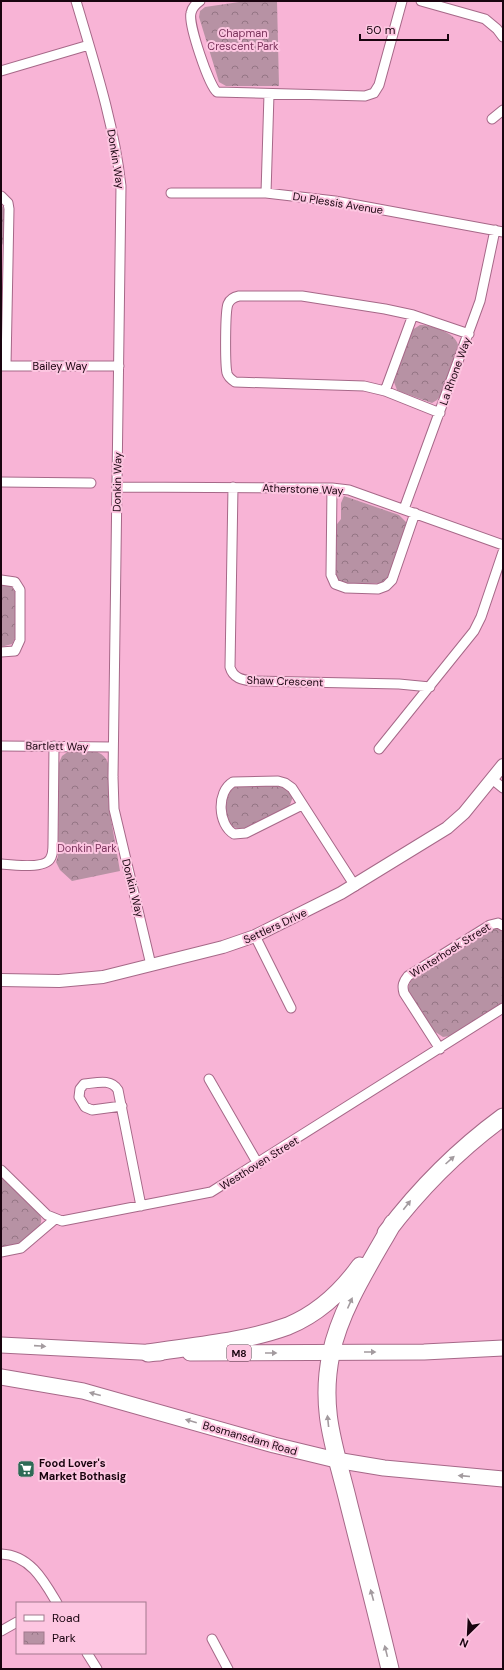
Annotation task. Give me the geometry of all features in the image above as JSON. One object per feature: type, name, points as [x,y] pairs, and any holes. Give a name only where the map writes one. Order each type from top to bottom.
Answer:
[{"type":"highway","points":[[148,1353],[269,1332],[289,1325],[320,1307],[336,1294],[357,1270],[416,1195],[440,1169],[474,1138],[503,1117]]},
{"type":"highway","points":[[390,1669],[347,1496],[336,1460],[330,1432],[326,1401],[331,1352],[343,1318],[357,1287],[393,1223]]},
{"type":"main road","name":"M8","points":[[1,1345],[25,1344],[148,1353],[424,1352],[503,1348]]},
{"type":"main road","name":"Bosmansdam Road","points":[[1,1377],[83,1391],[274,1445],[336,1460],[384,1468],[503,1480]]},
{"type":"street","name":"Donkin Way","points":[[76,1],[105,100],[118,156],[121,186],[114,809],[151,965]]},
{"type":"street","points":[[198,3],[191,13],[191,20],[212,87],[221,94],[365,96],[374,93],[379,85],[402,1]]},
{"type":"street","points":[[421,1],[485,19],[497,29],[503,37]]},
{"type":"street","points":[[1,71],[89,45]]},
{"type":"street","points":[[266,193],[269,94]]},
{"type":"street","points":[[492,119],[503,110]]},
{"type":"street","name":"Du Plessis Avenue","points":[[171,193],[266,193],[335,201],[499,231]]},
{"type":"street","points":[[1,196],[8,203],[9,208],[4,257],[3,366]]},
{"type":"street","name":"La Rhone Way","points":[[404,509],[469,334],[482,294],[499,231]]},
{"type":"street","points":[[440,413],[385,391],[352,385],[235,382],[229,376],[227,368],[226,320],[228,304],[234,297],[239,296],[302,296],[386,309],[469,334]]},
{"type":"street","points":[[385,391],[413,316]]},
{"type":"street","name":"Bailey Way","points":[[3,366],[119,366]]},
{"type":"street","points":[[1,482],[91,483]]},
{"type":"street","name":"Atherstone Way","points":[[117,487],[332,488],[349,490],[503,545]]},
{"type":"street","name":"Shaw Crescent","points":[[233,487],[230,667],[233,674],[242,680],[252,681],[430,686]]},
{"type":"street","points":[[332,488],[330,575],[332,580],[340,587],[378,588],[386,586],[392,580],[415,513]]},
{"type":"street","points":[[379,749],[474,632],[481,617],[503,552]]},
{"type":"street","points":[[1,580],[15,582],[20,590],[20,640],[14,651],[1,652]]},
{"type":"street","name":"Bartlett Way","points":[[1,746],[114,747]]},
{"type":"street","points":[[1,864],[39,865],[46,863],[52,856],[54,844],[54,746]]},
{"type":"street","name":"Settlers Drive","points":[[1,980],[85,980],[223,948],[255,936],[305,913],[354,886],[451,825],[464,813],[503,765]]},
{"type":"street","points":[[492,779],[503,788]]},
{"type":"street","points":[[302,805],[246,833],[234,834],[226,828],[223,821],[222,802],[228,785],[233,782],[282,782],[292,788],[354,886]]},
{"type":"street","name":"Winterhoek Street","points":[[440,1048],[404,993],[404,980],[408,976],[490,925],[498,922],[503,926]]},
{"type":"street","points":[[255,936],[291,1008]]},
{"type":"street","name":"Westhoven Street","points":[[55,1219],[70,1220],[211,1192],[258,1164],[503,1008]]},
{"type":"street","points":[[209,1079],[258,1164]]},
{"type":"street","points":[[122,1106],[92,1110],[88,1109],[79,1097],[80,1089],[84,1084],[112,1083],[118,1090],[122,1106],[141,1206]]},
{"type":"street","points":[[1,1170],[47,1214],[55,1219],[21,1248],[1,1252]]},
{"type":"street","points":[[1,1554],[20,1559],[34,1568],[46,1583],[54,1602]]},
{"type":"street","points":[[1,1631],[16,1623]]},
{"type":"street","points":[[212,1639],[228,1669]]},
{"type":"street","points":[[88,1654],[97,1669]]},
{"type":"green space","name":"Chapman Crescent Park","points":[[246,1],[277,1],[279,86],[226,86],[219,82],[199,17],[200,11],[205,7]]},
{"type":"green space","points":[[1,204],[5,213],[6,226],[5,238],[1,247]]},
{"type":"green space","points":[[420,325],[431,326],[443,330],[453,337],[458,345],[441,395],[432,403],[397,390],[394,382],[412,330]]},
{"type":"green space","points":[[344,496],[399,515],[406,522],[389,578],[383,583],[342,585],[335,580],[334,528],[341,519],[341,503]]},
{"type":"green space","points":[[1,584],[11,586],[17,595],[16,636],[12,644],[1,647]]},
{"type":"green space","name":"Donkin Park","points":[[69,751],[97,752],[105,758],[108,763],[109,808],[120,871],[72,881],[60,870],[56,862],[58,856],[59,763],[62,756]]},
{"type":"green space","points":[[236,785],[274,785],[283,787],[290,791],[292,797],[289,806],[242,829],[232,827],[228,822],[225,807],[227,792]]},
{"type":"green space","points":[[496,928],[503,932],[503,1002],[450,1036],[443,1037],[434,1031],[409,993],[408,989],[410,981],[488,929]]},
{"type":"green space","points":[[1,1177],[40,1215],[41,1223],[36,1231],[20,1243],[1,1248]]},
{"type":"place","name":"Food Lover's Market Bothasig","points":[[26,1469]]}]
